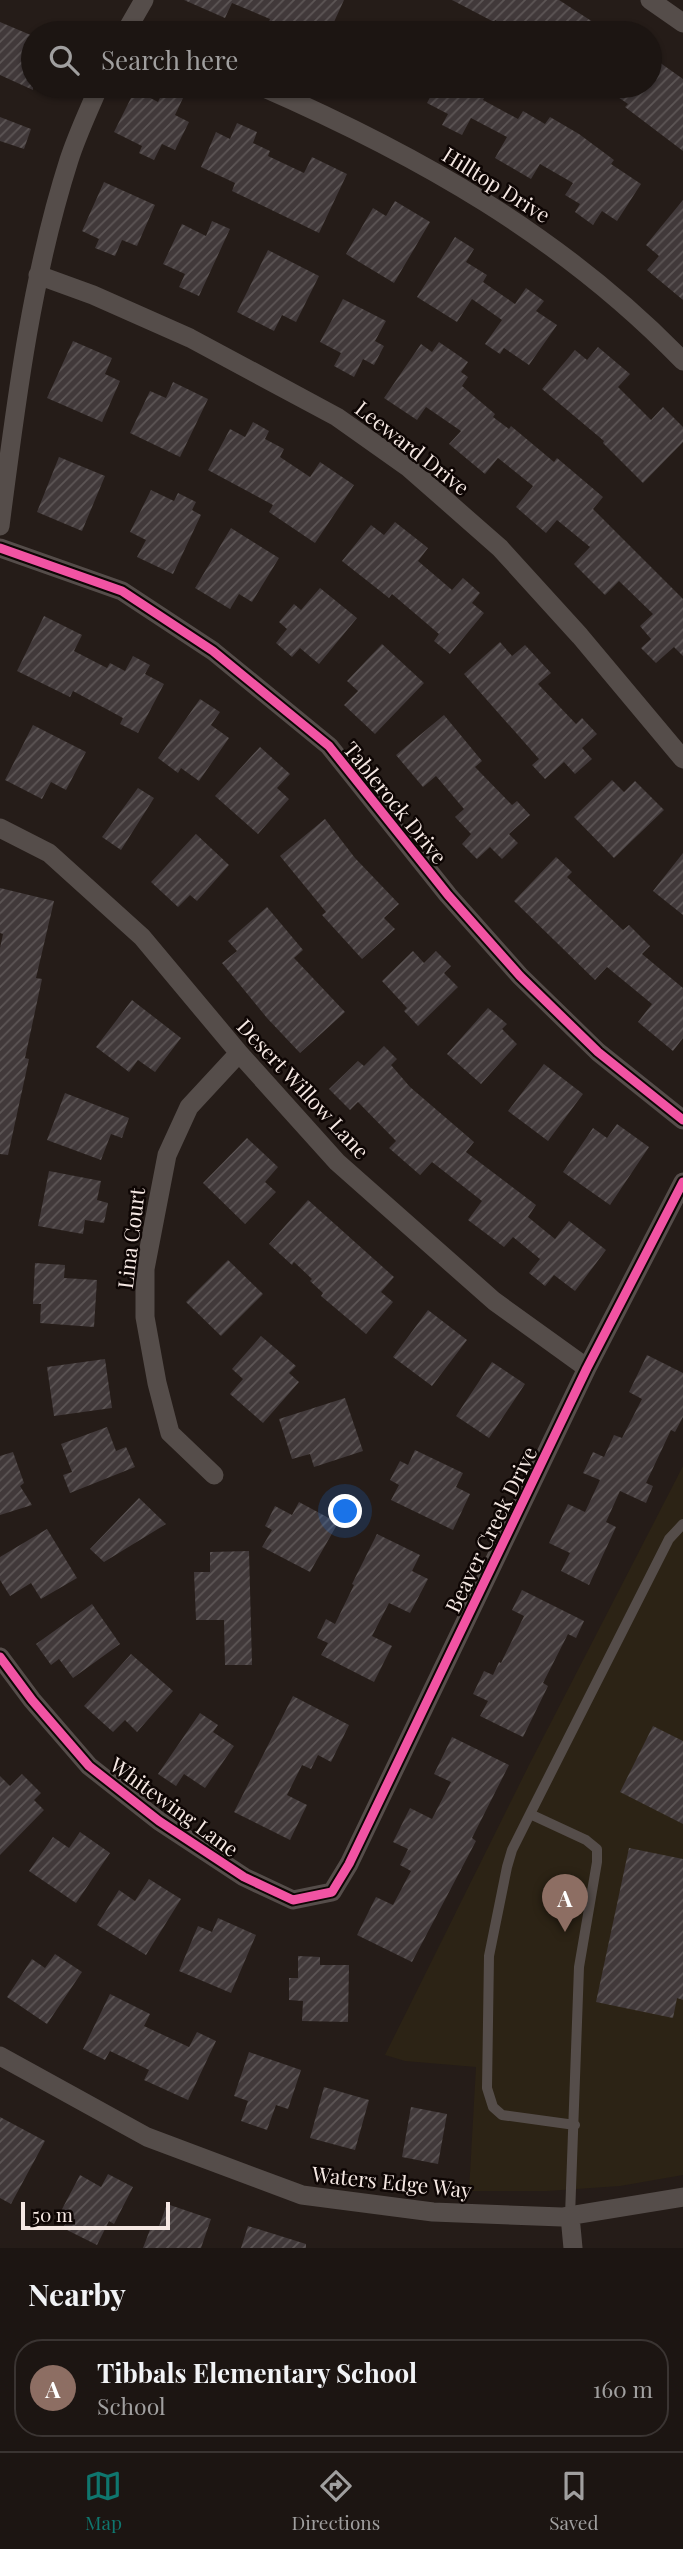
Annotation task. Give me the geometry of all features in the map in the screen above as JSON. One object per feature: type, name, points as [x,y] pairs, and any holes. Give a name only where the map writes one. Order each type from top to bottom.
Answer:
[{"type":"street","points":[[135,21],[144,0]]},
{"type":"street","points":[[650,0],[683,23]]},
{"type":"street","points":[[0,526],[21,364],[38,275],[69,159],[94,98]]},
{"type":"street","name":"Hilltop Drive","points":[[288,98],[341,121],[442,175],[537,235],[606,290],[683,361]]},
{"type":"street","name":"Leeward Drive","points":[[38,275],[93,295],[190,338],[337,417],[409,468],[500,548],[580,636],[683,759]]},
{"type":"street","name":"Tablerock Drive","points":[[0,548],[122,592],[213,651],[328,746],[448,895],[520,976],[598,1052],[683,1120]]},
{"type":"street","name":"Desert Willow Lane","points":[[0,828],[49,853],[142,937],[239,1053],[337,1162],[494,1301],[587,1368]]},
{"type":"street","name":"Lina Court","points":[[214,1475],[170,1433],[157,1384],[145,1317],[145,1269],[167,1155],[189,1107],[239,1053]]},
{"type":"street","name":"Beaver Creek Drive","points":[[332,1892],[355,1852],[587,1368],[683,1182]]},
{"type":"street","name":"Whitewing Lane","points":[[0,1657],[32,1700],[89,1766],[159,1821],[244,1877],[293,1900],[332,1892]]},
{"type":"street","name":"Waters Edge Way","points":[[0,2056],[147,2137],[302,2195],[433,2212],[570,2216],[683,2197]]},
{"type":"street","points":[[570,2216],[573,2248]]},
{"type":"lane","points":[[575,2125],[502,2115],[493,2107],[487,2088],[489,1956],[512,1850],[669,1539],[683,1524]]},
{"type":"lane","points":[[530,1814],[586,1840],[597,1849],[579,1967],[570,2216]]},
{"type":"shaded area","points":[[683,1466],[683,2175],[620,2186],[547,2191],[469,2191],[476,2067],[405,2061],[385,2055],[529,1765]]},
{"type":"building","points":[[184,0],[344,0],[334,21],[269,21],[270,19],[232,3],[225,18]]},
{"type":"building","points":[[452,0],[559,0],[591,21],[495,20],[492,21]]},
{"type":"building","points":[[0,22],[21,31],[21,85],[0,75]]},
{"type":"building","points":[[662,64],[683,79],[683,151],[625,107],[628,104],[619,98],[662,98]]},
{"type":"building","points":[[131,98],[150,98],[158,102],[160,98],[183,98],[175,115],[189,122],[175,150],[162,144],[154,160],[139,153],[142,146],[114,132]]},
{"type":"building","points":[[430,98],[484,98],[483,100],[518,119],[523,111],[545,124],[550,117],[579,134],[614,160],[611,164],[641,184],[617,221],[602,211],[593,225],[575,212],[580,204],[565,195],[573,183],[540,164],[531,179],[495,158],[507,137],[471,118],[462,135],[442,125],[448,114],[427,103]]},
{"type":"building","points":[[0,117],[31,129],[24,149],[0,141]]},
{"type":"building","points":[[237,123],[257,132],[253,143],[270,151],[268,156],[304,173],[312,157],[347,174],[319,233],[232,191],[235,183],[201,167],[216,132],[230,139]]},
{"type":"building","points":[[104,182],[155,205],[137,246],[122,240],[115,256],[95,248],[99,239],[82,231]]},
{"type":"building","points":[[683,200],[683,300],[647,270],[659,256],[646,245]]},
{"type":"building","points":[[395,201],[430,222],[394,283],[346,254],[373,208],[386,216]]},
{"type":"building","points":[[212,221],[230,229],[199,296],[179,287],[185,274],[163,264],[182,224],[206,236]]},
{"type":"building","points":[[455,237],[474,249],[466,262],[487,275],[483,282],[515,304],[526,288],[544,301],[536,311],[557,325],[529,365],[504,348],[500,354],[485,344],[502,320],[472,299],[457,322],[417,297]]},
{"type":"building","points":[[268,250],[319,276],[296,322],[282,315],[274,331],[237,312]]},
{"type":"building","points":[[343,299],[386,321],[375,341],[384,346],[374,365],[363,359],[354,377],[334,366],[341,353],[320,342]]},
{"type":"building","points":[[73,341],[112,358],[105,374],[120,381],[102,422],[47,398]]},
{"type":"building","points":[[439,342],[468,362],[461,372],[468,377],[462,386],[495,414],[493,417],[509,429],[511,426],[554,462],[557,458],[603,497],[593,509],[683,599],[683,656],[674,647],[656,663],[641,648],[651,639],[640,626],[653,614],[619,581],[605,595],[574,564],[590,547],[557,520],[546,533],[516,507],[533,486],[498,458],[485,474],[449,444],[461,431],[426,407],[417,420],[384,398],[421,344],[432,352]]},
{"type":"building","points":[[598,347],[630,374],[618,387],[651,420],[663,407],[683,427],[683,442],[643,483],[604,441],[542,389],[575,350],[587,360]]},
{"type":"building","points":[[173,382],[208,399],[180,457],[130,433],[150,391],[166,398]]},
{"type":"building","points":[[253,422],[269,431],[265,439],[284,449],[280,457],[310,477],[320,462],[354,485],[315,543],[269,512],[273,505],[208,470],[230,429],[245,437]]},
{"type":"building","points":[[59,457],[105,476],[82,531],[37,512]]},
{"type":"building","points":[[151,490],[174,501],[178,493],[196,502],[192,510],[201,515],[173,574],[137,557],[146,540],[130,532]]},
{"type":"building","points":[[395,522],[428,548],[418,561],[452,590],[463,578],[480,593],[472,603],[484,613],[450,654],[434,641],[439,634],[392,594],[389,598],[342,561],[371,525],[384,535]]},
{"type":"building","points":[[231,528],[279,558],[252,602],[239,594],[230,609],[195,588]]},
{"type":"building","points":[[320,588],[357,618],[319,664],[300,648],[292,657],[276,643],[287,629],[279,622],[294,604],[301,610]]},
{"type":"building","points":[[44,616],[82,635],[74,651],[107,668],[110,663],[125,671],[133,656],[150,665],[145,674],[164,684],[138,733],[120,724],[123,718],[73,691],[70,697],[17,671]]},
{"type":"building","points":[[500,642],[512,656],[525,645],[551,673],[538,684],[576,724],[582,718],[597,734],[582,748],[592,759],[575,774],[564,762],[545,779],[532,765],[539,759],[464,674]]},
{"type":"building","points":[[382,644],[424,683],[375,734],[344,705],[358,691],[347,681]]},
{"type":"building","points":[[200,699],[220,712],[211,725],[229,738],[199,781],[181,768],[178,773],[158,758]]},
{"type":"building","points":[[444,715],[482,761],[475,767],[512,805],[517,801],[530,815],[509,834],[518,843],[502,859],[490,847],[477,859],[462,844],[471,834],[455,817],[464,809],[436,776],[423,787],[396,755]]},
{"type":"building","points":[[33,725],[86,752],[66,790],[51,782],[42,799],[5,780]]},
{"type":"building","points":[[260,747],[290,774],[277,788],[289,799],[258,834],[215,796]]},
{"type":"building","points":[[612,780],[624,792],[635,781],[664,810],[614,858],[574,817]]},
{"type":"building","points":[[138,788],[154,798],[121,850],[102,837]]},
{"type":"building","points":[[325,819],[355,858],[399,904],[384,918],[395,929],[362,959],[322,915],[326,912],[280,856]]},
{"type":"building","points":[[196,834],[229,865],[197,901],[190,895],[178,907],[151,882]]},
{"type":"building","points":[[683,853],[683,915],[653,891]]},
{"type":"building","points":[[556,857],[572,872],[567,877],[623,930],[629,925],[650,946],[642,954],[683,988],[683,1038],[673,1051],[638,1022],[652,1004],[607,967],[595,980],[514,901]]},
{"type":"building","points":[[0,888],[54,901],[36,978],[42,979],[25,1058],[29,1059],[8,1155],[0,1154],[0,948],[3,934],[0,933]]},
{"type":"building","points":[[267,907],[303,950],[294,958],[345,1012],[300,1053],[222,963],[237,951],[228,941]]},
{"type":"building","points":[[413,951],[424,963],[436,951],[451,966],[444,973],[458,987],[418,1026],[404,1011],[407,1008],[382,981]]},
{"type":"building","points":[[132,1000],[181,1038],[155,1072],[138,1060],[129,1072],[96,1047]]},
{"type":"building","points":[[488,1008],[507,1024],[502,1029],[517,1044],[481,1084],[447,1054]]},
{"type":"building","points":[[384,1046],[397,1059],[391,1065],[410,1087],[474,1142],[466,1152],[536,1205],[528,1217],[555,1239],[569,1221],[606,1250],[575,1291],[554,1275],[545,1286],[529,1273],[540,1259],[513,1237],[504,1247],[468,1220],[482,1201],[432,1162],[420,1175],[389,1148],[396,1141],[358,1102],[350,1110],[329,1089],[358,1061],[364,1066]]},
{"type":"building","points":[[544,1064],[583,1094],[548,1141],[508,1111]]},
{"type":"building","points":[[65,1093],[129,1118],[122,1138],[111,1134],[101,1160],[47,1140]]},
{"type":"building","points":[[617,1124],[649,1147],[610,1205],[563,1172],[593,1128],[607,1138]]},
{"type":"building","points":[[247,1138],[278,1167],[265,1182],[276,1192],[245,1224],[203,1183]]},
{"type":"building","points":[[49,1171],[101,1181],[97,1200],[108,1203],[104,1223],[85,1220],[83,1234],[38,1226]]},
{"type":"building","points":[[308,1200],[394,1277],[381,1292],[393,1302],[366,1334],[321,1296],[323,1293],[310,1281],[312,1279],[294,1262],[292,1265],[269,1244]]},
{"type":"building","points":[[228,1260],[263,1294],[221,1336],[186,1302]]},
{"type":"building","points":[[35,1263],[65,1265],[64,1278],[97,1280],[94,1327],[40,1323],[41,1304],[33,1304]]},
{"type":"building","points":[[428,1310],[467,1340],[432,1386],[393,1357]]},
{"type":"building","points":[[261,1336],[296,1366],[289,1373],[299,1382],[263,1423],[230,1394],[243,1379],[232,1369]]},
{"type":"building","points":[[647,1355],[683,1373],[683,1417],[675,1432],[671,1430],[646,1483],[653,1486],[646,1503],[620,1491],[606,1522],[616,1527],[589,1585],[561,1571],[570,1553],[549,1543],[568,1504],[585,1512],[600,1480],[583,1473],[593,1452],[604,1457],[614,1435],[622,1438],[642,1399],[629,1392]]},
{"type":"building","points":[[105,1359],[112,1408],[54,1416],[47,1367]]},
{"type":"building","points":[[492,1362],[525,1384],[489,1438],[456,1416]]},
{"type":"building","points":[[345,1398],[363,1451],[314,1467],[310,1454],[292,1459],[279,1419]]},
{"type":"building","points":[[107,1427],[116,1451],[126,1447],[135,1467],[70,1493],[63,1475],[72,1472],[61,1444]]},
{"type":"building","points":[[415,1450],[463,1473],[456,1487],[470,1494],[453,1530],[391,1500],[399,1485],[390,1480],[400,1461],[408,1465]]},
{"type":"building","points":[[13,1452],[24,1483],[20,1486],[32,1505],[0,1515],[0,1456]]},
{"type":"building","points":[[139,1498],[166,1524],[104,1562],[90,1549]]},
{"type":"building","points":[[299,1502],[338,1523],[310,1572],[262,1547],[272,1530],[265,1526],[275,1506],[292,1515]]},
{"type":"building","points":[[47,1529],[77,1578],[41,1599],[31,1583],[10,1596],[0,1580],[0,1557]]},
{"type":"building","points":[[377,1534],[420,1555],[412,1571],[428,1579],[410,1613],[389,1603],[372,1636],[392,1646],[374,1682],[321,1655],[328,1643],[317,1638],[326,1619],[335,1624]]},
{"type":"building","points":[[249,1551],[252,1665],[225,1665],[224,1620],[196,1620],[194,1572],[210,1572],[210,1552]]},
{"type":"building","points":[[522,1590],[584,1621],[576,1638],[568,1634],[543,1683],[548,1686],[523,1737],[480,1716],[488,1701],[473,1694],[484,1671],[493,1675],[499,1662],[501,1663],[524,1616],[512,1610]]},
{"type":"building","points":[[92,1604],[120,1644],[73,1678],[59,1659],[51,1665],[36,1644]]},
{"type":"building","points":[[131,1654],[173,1691],[137,1732],[125,1720],[113,1732],[84,1706]]},
{"type":"building","points":[[293,1696],[349,1725],[331,1762],[318,1755],[311,1769],[302,1765],[287,1795],[307,1805],[290,1840],[234,1812]]},
{"type":"building","points":[[200,1713],[218,1725],[213,1732],[234,1746],[205,1788],[184,1774],[176,1786],[158,1774]]},
{"type":"building","points":[[653,1726],[683,1741],[683,1824],[620,1792]]},
{"type":"building","points":[[452,1737],[509,1765],[472,1838],[476,1841],[412,1962],[357,1935],[376,1897],[393,1905],[411,1871],[400,1865],[408,1849],[393,1842],[410,1808],[432,1819],[451,1782],[434,1774]]},
{"type":"building","points":[[22,1774],[41,1793],[34,1800],[44,1810],[0,1855],[0,1776],[10,1786]]},
{"type":"building","points":[[80,1832],[110,1853],[76,1903],[29,1871],[53,1837],[69,1848]]},
{"type":"building","points":[[629,1848],[683,1859],[683,2000],[677,1998],[673,2018],[596,2002]]},
{"type":"building","points":[[149,1879],[181,1899],[146,1955],[97,1925],[119,1890],[135,1901]]},
{"type":"building","points":[[218,1918],[256,1935],[231,1993],[179,1971],[198,1926],[212,1932]]},
{"type":"building","points":[[55,1954],[82,1972],[47,2024],[7,1997],[32,1959],[45,1968]]},
{"type":"building","points":[[298,1956],[320,1957],[320,1965],[349,1965],[348,2022],[302,2021],[303,2001],[289,2000],[289,1978],[298,1978]]},
{"type":"building","points":[[110,1994],[150,2014],[144,2026],[189,2047],[197,2032],[216,2041],[188,2100],[144,2080],[149,2070],[110,2051],[105,2060],[83,2049]]},
{"type":"building","points":[[249,2052],[301,2070],[288,2109],[276,2105],[267,2130],[241,2121],[248,2101],[234,2096]]},
{"type":"building","points":[[324,2087],[369,2100],[355,2150],[310,2138]]},
{"type":"building","points":[[411,2107],[447,2114],[438,2164],[402,2157]]},
{"type":"building","points":[[0,2117],[45,2141],[11,2204],[0,2198]]},
{"type":"building","points":[[108,2174],[133,2187],[114,2224],[109,2221],[97,2245],[63,2228],[69,2217],[60,2213],[80,2175],[101,2187]]},
{"type":"building","points":[[167,2204],[211,2219],[201,2248],[143,2248],[151,2227],[158,2229]]},
{"type":"building","points":[[248,2226],[306,2244],[306,2248],[241,2248]]},
{"type":"cycle path","points":[[0,548],[122,591],[213,651],[329,746],[448,895],[520,976],[598,1052],[683,1120]]},
{"type":"cycle path","points":[[0,1657],[32,1700],[89,1766],[159,1821],[244,1877],[293,1900],[332,1892],[349,1864],[587,1368],[683,1182]]},
{"type":"place","name":"Tibbals Elementary School","points":[[565,1932]]}]
